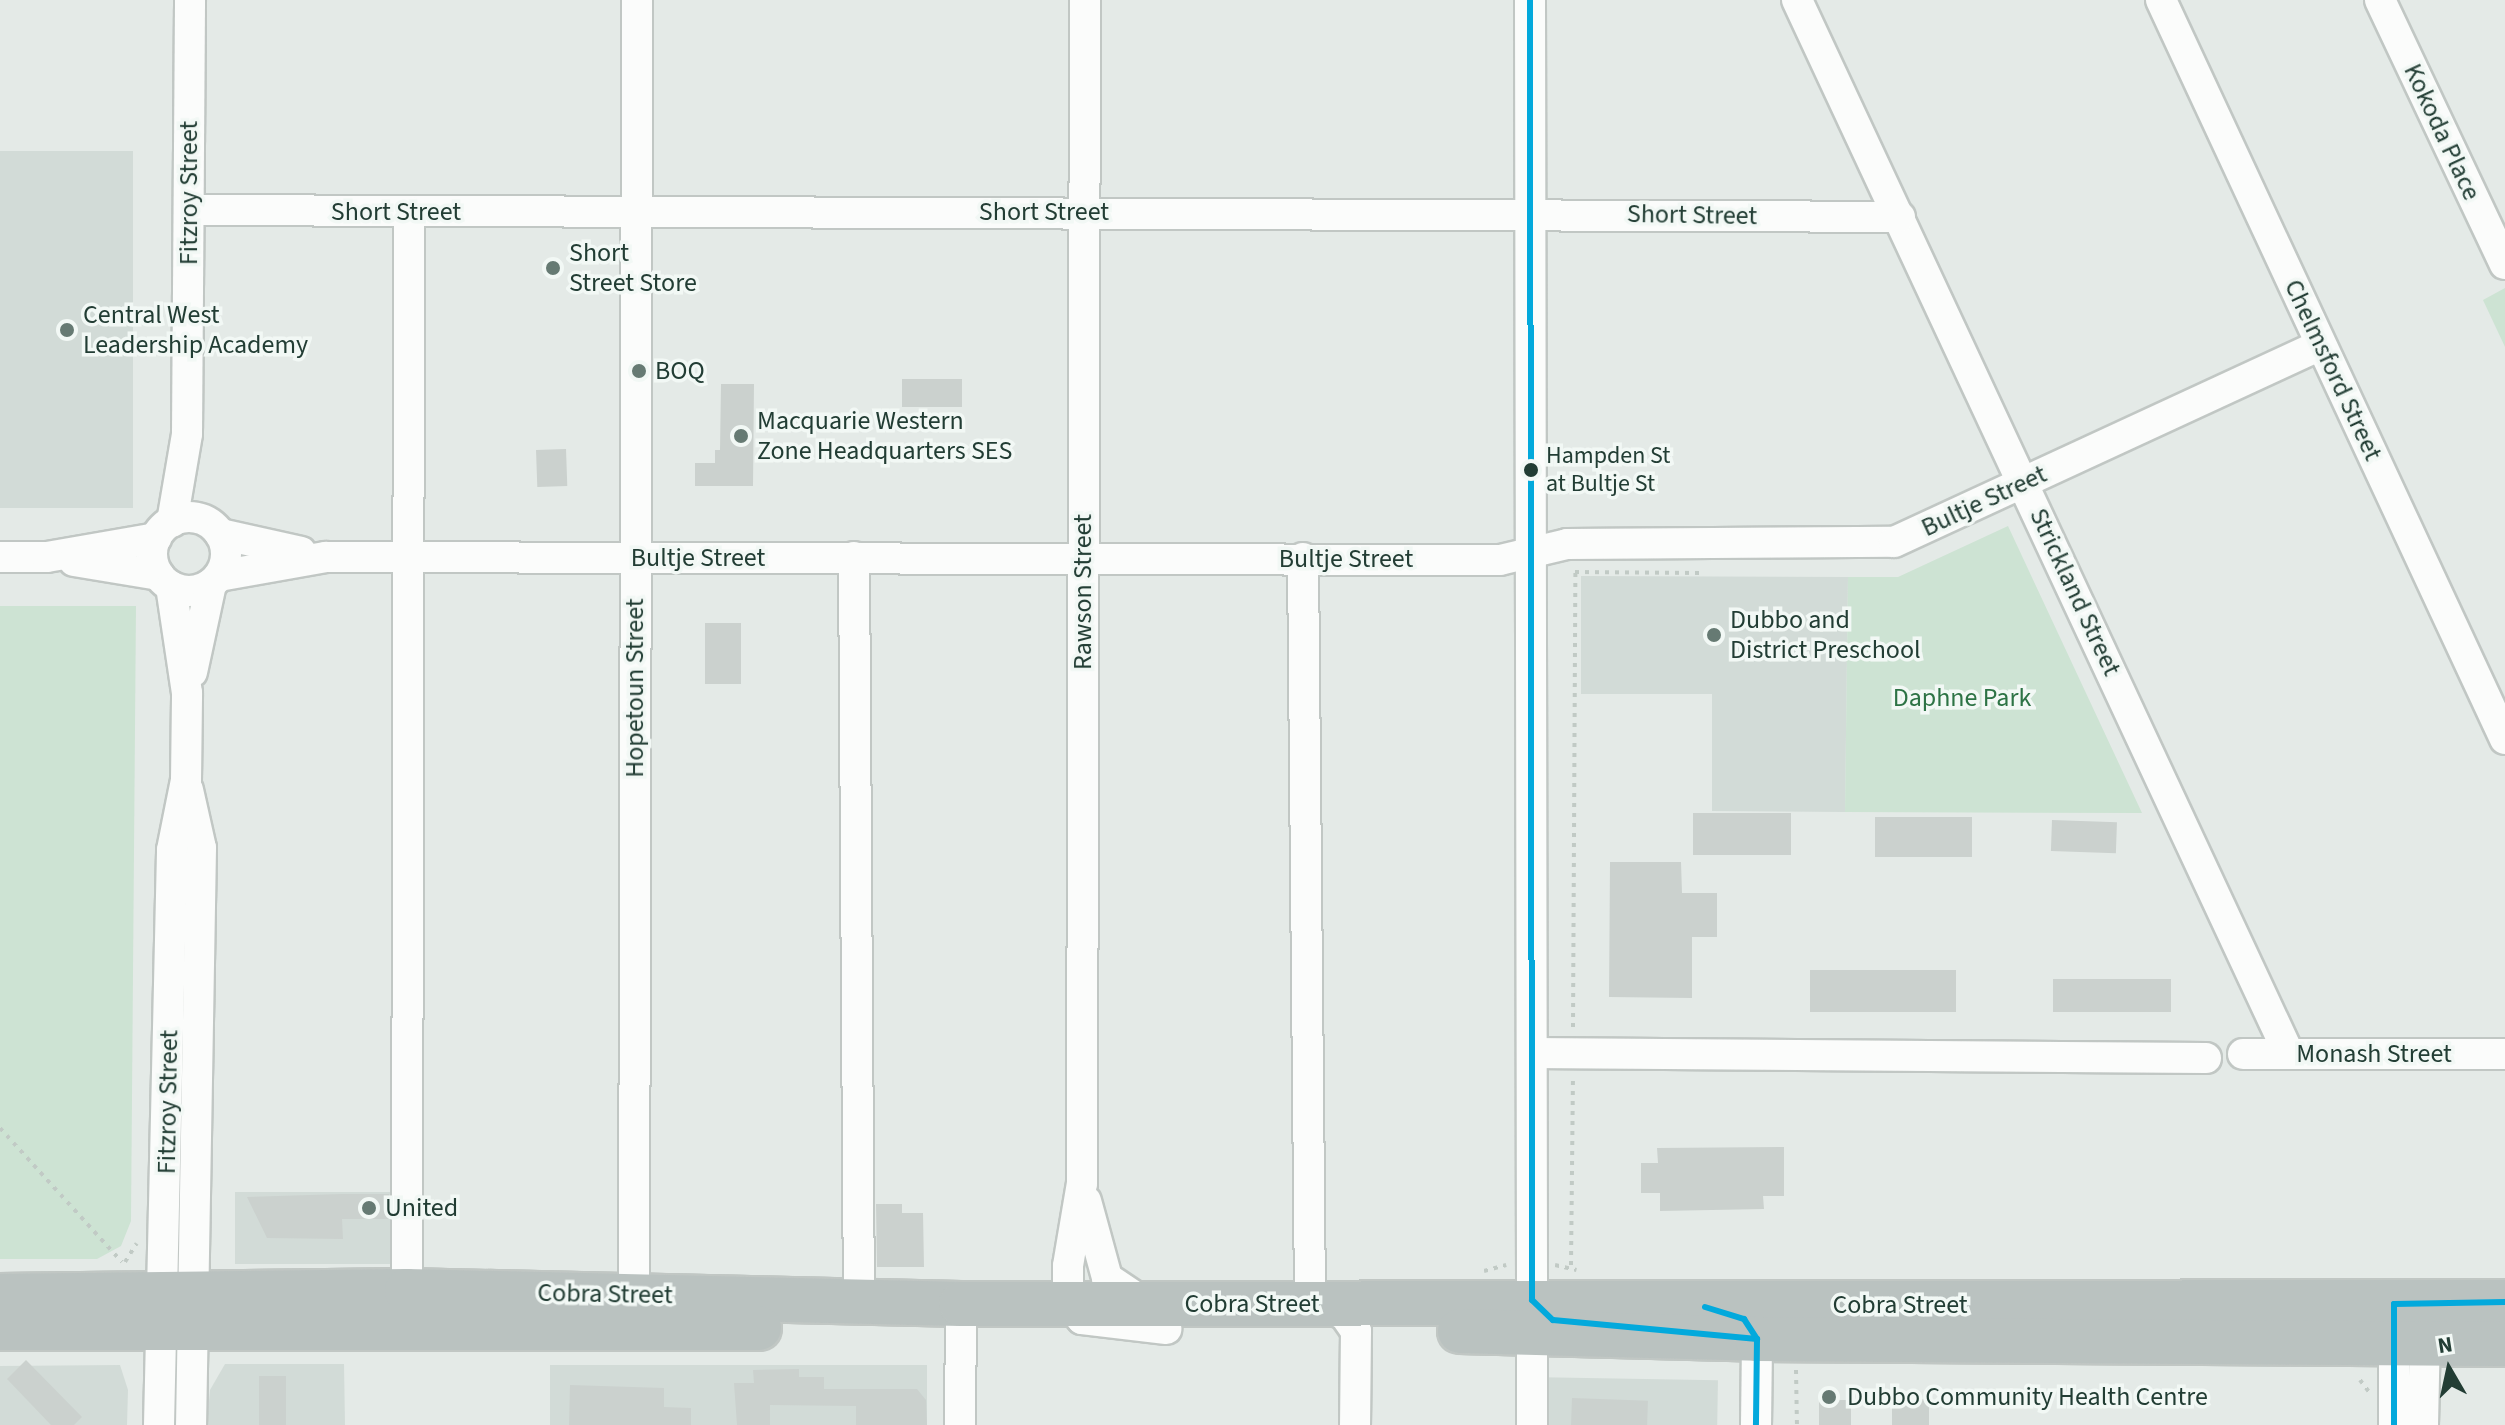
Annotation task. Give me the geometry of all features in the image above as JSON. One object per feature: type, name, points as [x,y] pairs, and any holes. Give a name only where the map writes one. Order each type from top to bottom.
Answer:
[{"type":"highway","name":"Cobra Street","points":[[0,1328],[407,1291],[634,1311],[859,1303],[961,1317],[1068,1302],[1157,1316],[1356,1331],[1486,1330],[1532,1316]]},
{"type":"highway","name":"Cobra Street","points":[[0,1296],[178,1310],[1157,1316],[1313,1304],[1532,1316],[1686,1319],[2409,1324],[2505,1344]]},
{"type":"highway","name":"Cobra Street","points":[[1757,1339],[2409,1324],[2505,1302]]},
{"type":"highway","points":[[1686,1319],[1732,1312],[1757,1339]]},
{"type":"street","name":"Fitzroy Street","points":[[164,530],[187,434],[190,0]]},
{"type":"street","name":"Hopetoun Street","points":[[634,1311],[637,0]]},
{"type":"street","name":"Rawson Street","points":[[1068,1302],[1068,1266],[1082,1183],[1085,0]]},
{"type":"street","points":[[1530,0],[1532,1425]]},
{"type":"street","name":"Strickland Street","points":[[1797,0],[2289,1054]]},
{"type":"street","name":"Chelmsford Street","points":[[2161,0],[2505,739]]},
{"type":"street","name":"Kokoda Place","points":[[2380,0],[2505,264]]},
{"type":"street","name":"Short Street","points":[[189,210],[636,213],[1084,211],[1900,217]]},
{"type":"street","points":[[407,1291],[413,557],[409,212]]},
{"type":"street","name":"Bultje Street","points":[[215,580],[326,557],[1500,560],[1567,544],[1894,542],[2321,345]]},
{"type":"street","name":"Fitzroy Street","points":[[187,434],[214,528]]},
{"type":"street","points":[[0,557],[47,557],[165,581],[192,591],[215,580],[226,560],[214,528],[196,518],[164,530],[47,557]]},
{"type":"street","name":"Bultje Street","points":[[214,528],[326,557]]},
{"type":"street","points":[[164,530],[152,557],[165,581]]},
{"type":"street","points":[[854,557],[859,1303]]},
{"type":"street","points":[[1303,558],[1313,1304],[1344,1314],[1356,1331],[1355,1425]]},
{"type":"street","name":"Fitzroy Street","points":[[187,693],[215,580]]},
{"type":"street","name":"Fitzroy Street","points":[[159,1425],[178,1310],[201,848],[186,780],[187,693],[165,581]]},
{"type":"street","points":[[1532,1053],[2206,1058]]},
{"type":"street","name":"Monash Street","points":[[2243,1054],[2505,1054]]},
{"type":"street","name":"Rawson Street","points":[[1082,1183],[1107,1278],[1157,1316]]},
{"type":"street","name":"Fitzroy Street","points":[[178,1310],[191,1425]]},
{"type":"street","points":[[960,1425],[961,1317]]},
{"type":"street","points":[[2394,1425],[2409,1324]]},
{"type":"street","points":[[2409,1324],[2423,1425]]},
{"type":"street","points":[[1756,1425],[1757,1339]]},
{"type":"path","points":[[1573,1029],[1575,572],[1700,573]]},
{"type":"path","points":[[1571,1265],[1573,1076]]},
{"type":"path","points":[[0,1128],[124,1264]]},
{"type":"path","points":[[1796,1368],[1797,1425]]},
{"type":"shaded area","name":"Central West Leadership Academy","points":[[0,151],[133,151],[133,508],[0,508]]},
{"type":"shaded area","name":"Dubbo and District Preschool","points":[[1581,576],[1848,577],[1845,812],[1712,811],[1712,694],[1581,694]]},
{"type":"shaded area","name":"United","points":[[235,1192],[400,1192],[400,1264],[235,1264]]},
{"type":"shaded area","points":[[225,1364],[344,1364],[345,1425],[207,1425],[210,1390]]},
{"type":"shaded area","points":[[120,1365],[128,1390],[127,1425],[0,1425],[0,1366]]},
{"type":"shaded area","points":[[550,1365],[927,1365],[927,1425],[550,1425]]},
{"type":"shaded area","points":[[1528,1377],[1718,1380],[1717,1425],[1527,1425]]},
{"type":"green space","points":[[2505,288],[2505,347],[2483,300]]},
{"type":"green space","name":"Daphne Park","points":[[2008,526],[2142,813],[1845,812],[1848,577],[1898,577]]},
{"type":"green space","points":[[0,606],[136,606],[131,1221],[121,1246],[97,1259],[0,1259]]},
{"type":"building","points":[[902,379],[962,379],[962,407],[902,407]]},
{"type":"building","name":"Macquarie Western Zone Headquarters SES","points":[[721,384],[754,384],[753,486],[695,486],[695,463],[715,463],[715,450],[720,450]]},
{"type":"building","points":[[566,449],[567,486],[537,487],[536,450]]},
{"type":"building","points":[[705,623],[741,623],[741,684],[705,684]]},
{"type":"building","points":[[1693,813],[1791,813],[1791,855],[1693,855]]},
{"type":"building","points":[[1875,817],[1972,817],[1972,857],[1875,857]]},
{"type":"building","points":[[2052,820],[2117,822],[2116,853],[2051,851]]},
{"type":"building","points":[[1610,862],[1681,862],[1682,893],[1717,893],[1717,937],[1692,937],[1692,998],[1609,997]]},
{"type":"building","points":[[1810,970],[1956,970],[1956,1012],[1810,1012]]},
{"type":"building","points":[[2053,979],[2171,979],[2171,1012],[2053,1012]]},
{"type":"building","points":[[1784,1147],[1784,1196],[1763,1196],[1764,1209],[1660,1211],[1660,1193],[1641,1193],[1641,1163],[1658,1163],[1657,1148]]},
{"type":"building","points":[[389,1194],[389,1219],[342,1219],[343,1239],[267,1238],[247,1197]]},
{"type":"building","points":[[876,1204],[902,1204],[902,1213],[923,1213],[924,1267],[877,1267]]},
{"type":"building","points":[[26,1360],[82,1417],[74,1425],[51,1425],[7,1379]]},
{"type":"building","points":[[799,1369],[799,1377],[824,1377],[824,1389],[917,1389],[926,1400],[927,1425],[856,1425],[856,1406],[770,1405],[770,1425],[737,1425],[734,1383],[754,1383],[753,1370]]},
{"type":"building","points":[[259,1376],[286,1376],[286,1425],[259,1425]]},
{"type":"building","points":[[570,1385],[664,1388],[664,1407],[691,1408],[691,1425],[569,1425]]},
{"type":"building","points":[[1572,1398],[1648,1401],[1647,1425],[1571,1425]]},
{"type":"building","points":[[1892,1399],[1929,1399],[1929,1425],[1892,1425]]},
{"type":"building","points":[[1819,1400],[1851,1400],[1851,1425],[1819,1425]]},
{"type":"transit line","points":[[1530,0],[1532,1300],[1553,1320],[1757,1339]]},
{"type":"transit line","points":[[2394,1425],[2394,1304],[2505,1302]]},
{"type":"transit line","points":[[1705,1307],[1744,1319],[1757,1339],[1756,1425]]},
{"type":"place","name":"Short Street Store","points":[[553,268]]},
{"type":"place","name":"Central West Leadership Academy","points":[[67,330]]},
{"type":"place","name":"BOQ","points":[[639,371]]},
{"type":"place","name":"Macquarie Western Zone Headquarters SES","points":[[741,436]]},
{"type":"place","name":"Hampden St at Bultje St","points":[[1531,470]]},
{"type":"place","name":"Dubbo and District Preschool","points":[[1714,635]]},
{"type":"place","name":"United","points":[[369,1208]]},
{"type":"place","name":"Dubbo Community Health Centre","points":[[1829,1397]]}]
